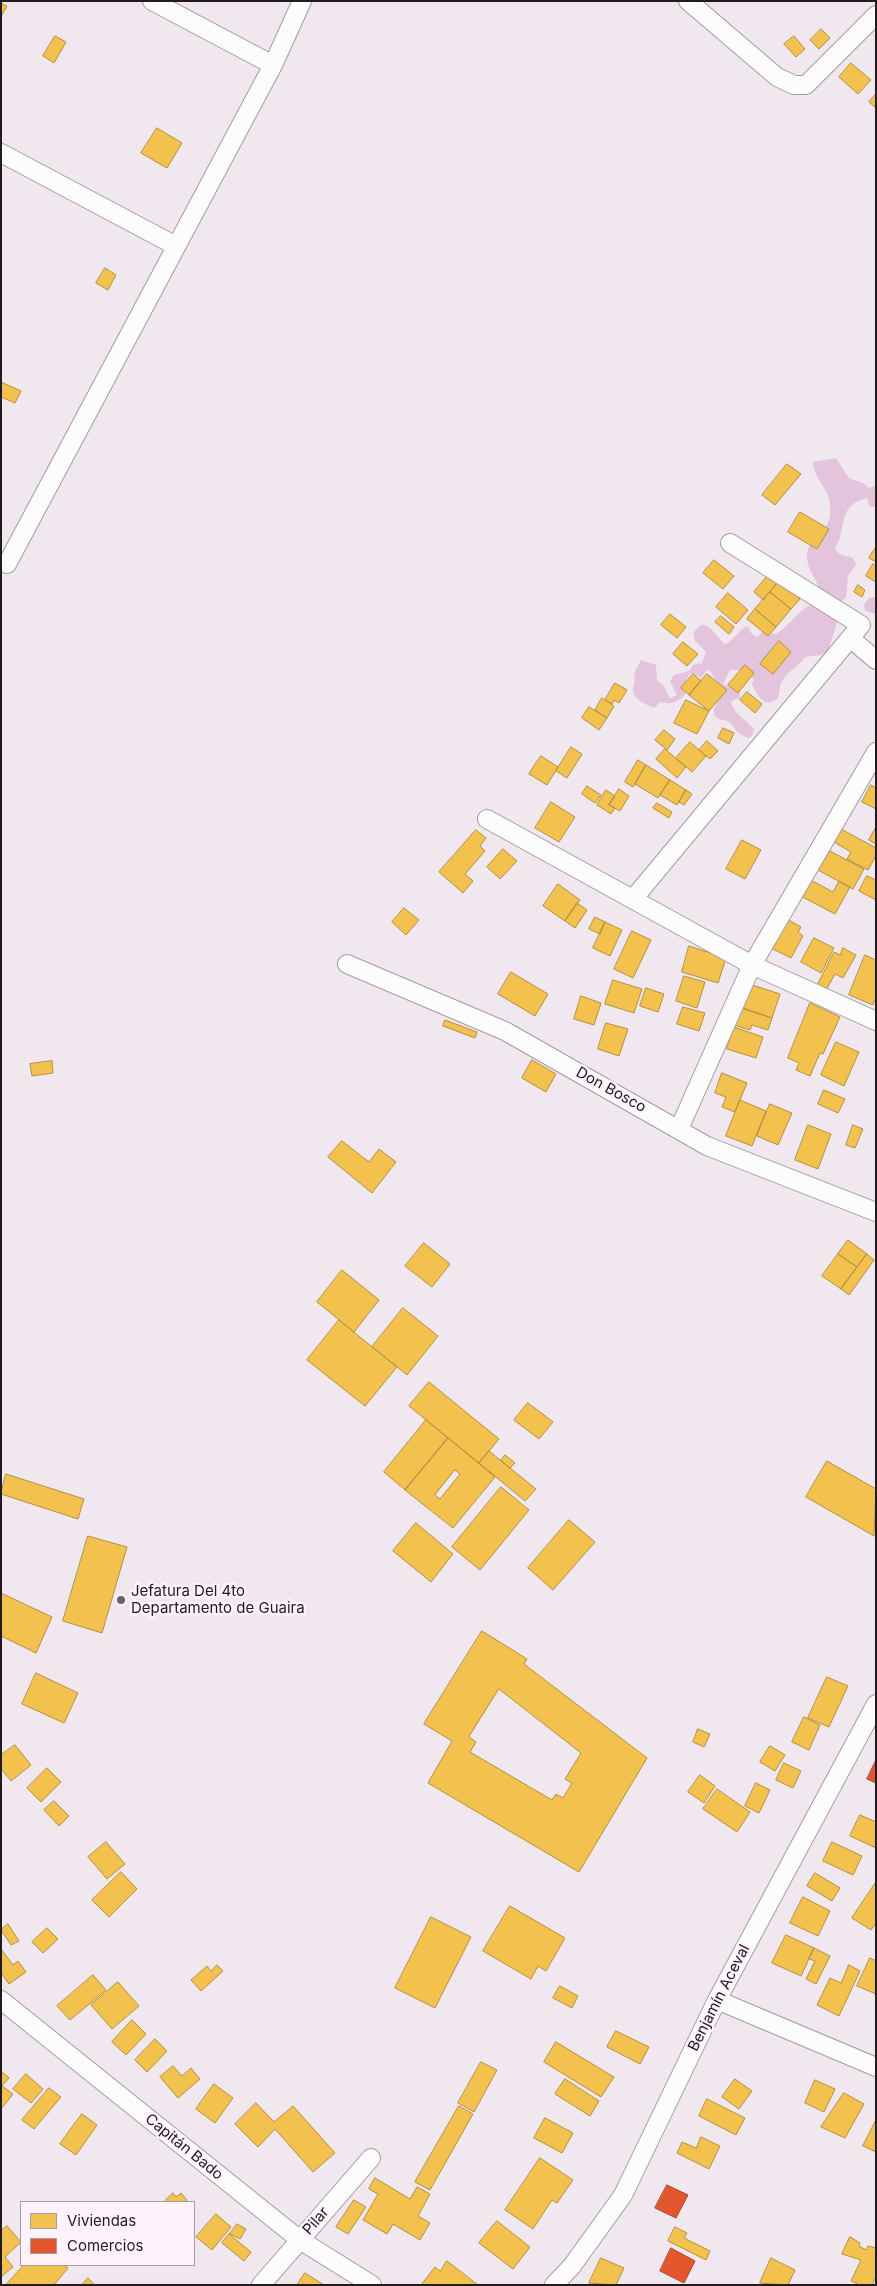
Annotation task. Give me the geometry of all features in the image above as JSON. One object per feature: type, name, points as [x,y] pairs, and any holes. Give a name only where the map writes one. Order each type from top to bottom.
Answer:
[{"type":"street","points":[[152,1],[273,65]]},
{"type":"street","points":[[7,564],[273,65],[302,1]]},
{"type":"street","points":[[688,1],[777,77],[794,85],[806,85],[876,15]]},
{"type":"street","points":[[1,153],[176,246]]},
{"type":"street","points":[[633,899],[860,625],[730,543]]},
{"type":"street","points":[[850,638],[876,660]]},
{"type":"street","points":[[679,1129],[752,965],[876,752]]},
{"type":"street","points":[[487,819],[752,965],[876,1021]]},
{"type":"street","name":"Don Bosco","points":[[347,964],[505,1031],[706,1146],[876,1212]]},
{"type":"street","name":"Benjamín Aceval","points":[[554,2285],[572,2266],[623,2196],[717,2000],[871,1725],[876,1704]]},
{"type":"street","name":"Capitán Bado","points":[[1,2000],[300,2240],[372,2285]]},
{"type":"street","points":[[717,2000],[876,2067]]},
{"type":"street","name":"Pilar","points":[[261,2285],[371,2158]]},
{"type":"shaded area","points":[[836,458],[849,478],[863,483],[869,488],[876,485],[876,507],[869,506],[867,498],[851,506],[844,518],[839,540],[835,548],[839,554],[853,558],[856,565],[848,576],[846,598],[840,602],[837,623],[828,651],[821,655],[805,657],[782,681],[778,698],[769,702],[759,697],[752,685],[753,678],[744,670],[730,670],[723,684],[740,690],[740,698],[733,700],[731,703],[735,711],[754,729],[752,736],[748,738],[738,733],[730,722],[715,716],[714,709],[723,692],[710,671],[707,670],[701,678],[691,673],[686,682],[686,693],[675,702],[660,702],[654,708],[638,699],[633,689],[634,673],[641,660],[656,665],[657,680],[663,685],[670,698],[677,695],[670,681],[674,675],[689,671],[693,665],[700,663],[701,665],[706,652],[695,641],[693,634],[702,625],[710,628],[725,644],[748,626],[751,633],[757,637],[762,632],[776,634],[805,608],[817,602],[819,596],[818,585],[810,570],[807,558],[810,545],[828,523],[830,504],[829,498],[815,473],[813,462]]},
{"type":"shaded area","points":[[876,597],[876,614],[865,611],[864,604],[869,598]]},
{"type":"building: Viviendas","points":[[1,3],[7,6],[1,17]]},
{"type":"building: Viviendas","points":[[821,29],[830,38],[819,49],[810,40]]},
{"type":"building: Viviendas","points":[[55,36],[66,42],[54,63],[43,56]]},
{"type":"building: Viviendas","points":[[794,36],[805,49],[796,57],[784,44]]},
{"type":"building: Viviendas","points":[[851,63],[871,80],[858,94],[839,77]]},
{"type":"building: Viviendas","points":[[876,94],[876,108],[869,102]]},
{"type":"building: Viviendas","points":[[157,128],[182,143],[167,168],[141,153]]},
{"type":"building: Viviendas","points":[[105,268],[116,275],[108,290],[96,283]]},
{"type":"building: Viviendas","points":[[1,382],[21,391],[15,403],[1,397]]},
{"type":"building: Viviendas","points":[[787,464],[801,474],[775,505],[762,495]]},
{"type":"building: Viviendas","points":[[800,512],[829,529],[817,549],[788,532]]},
{"type":"building: Viviendas","points":[[876,547],[876,562],[869,558]]},
{"type":"building: Viviendas","points":[[714,560],[734,576],[723,589],[703,573]]},
{"type":"building: Viviendas","points":[[873,564],[876,566],[876,582],[866,576]]},
{"type":"building: Viviendas","points":[[770,573],[779,581],[763,600],[754,592]]},
{"type":"building: Viviendas","points":[[779,581],[800,599],[791,609],[770,592]]},
{"type":"building: Viviendas","points":[[858,585],[865,590],[862,597],[854,592]]},
{"type":"building: Viviendas","points":[[770,592],[791,609],[776,627],[755,609]]},
{"type":"building: Viviendas","points":[[728,593],[748,610],[736,624],[716,607]]},
{"type":"building: Viviendas","points":[[755,609],[776,627],[768,636],[747,619]]},
{"type":"building: Viviendas","points":[[670,614],[686,627],[677,638],[661,625]]},
{"type":"building: Viviendas","points":[[721,616],[734,627],[729,634],[715,622]]},
{"type":"building: Viviendas","points":[[779,641],[791,652],[773,674],[760,664]]},
{"type":"building: Viviendas","points":[[683,642],[698,654],[687,666],[673,654]]},
{"type":"building: Viviendas","points":[[745,665],[754,673],[738,693],[728,685]]},
{"type":"building: Viviendas","points":[[693,674],[701,681],[689,695],[681,688]]},
{"type":"building: Viviendas","points":[[707,674],[727,690],[709,711],[689,695]]},
{"type":"building: Viviendas","points":[[615,683],[627,690],[619,703],[614,700],[612,704],[605,700]]},
{"type":"building: Viviendas","points":[[747,692],[762,704],[755,713],[740,700]]},
{"type":"building: Viviendas","points":[[602,698],[614,706],[607,718],[595,710]]},
{"type":"building: Viviendas","points":[[686,700],[709,711],[697,734],[674,723]]},
{"type":"building: Viviendas","points":[[589,707],[607,718],[599,730],[582,718]]},
{"type":"building: Viviendas","points":[[723,728],[734,733],[729,744],[718,738]]},
{"type":"building: Viviendas","points":[[664,730],[675,739],[667,750],[655,740]]},
{"type":"building: Viviendas","points":[[707,741],[718,751],[710,759],[699,750]]},
{"type":"building: Viviendas","points":[[690,742],[706,756],[692,772],[676,758]]},
{"type":"building: Viviendas","points":[[571,747],[582,754],[567,778],[556,771]]},
{"type":"building: Viviendas","points":[[665,749],[686,767],[677,778],[656,759]]},
{"type":"building: Viviendas","points":[[541,756],[558,767],[547,785],[529,774]]},
{"type":"building: Viviendas","points":[[638,760],[646,765],[633,787],[625,782]]},
{"type":"building: Viviendas","points":[[646,765],[670,780],[658,798],[635,784]]},
{"type":"building: Viviendas","points":[[670,780],[686,790],[677,805],[660,795]]},
{"type":"building: Viviendas","points":[[871,785],[876,788],[876,809],[862,802]]},
{"type":"building: Viviendas","points":[[587,786],[601,795],[595,803],[582,794]]},
{"type":"building: Viviendas","points":[[619,789],[629,796],[620,811],[609,805]]},
{"type":"building: Viviendas","points":[[606,790],[615,796],[609,805],[615,808],[611,814],[597,805]]},
{"type":"building: Viviendas","points":[[686,790],[692,794],[684,805],[679,802]]},
{"type":"building: Viviendas","points":[[551,802],[575,817],[559,842],[535,828]]},
{"type":"building: Viviendas","points":[[657,803],[672,812],[669,818],[653,808]]},
{"type":"building: Viviendas","points":[[876,827],[876,844],[869,840]]},
{"type":"building: Viviendas","points":[[841,829],[876,848],[876,856],[868,870],[847,859],[851,852],[834,842]]},
{"type":"building: Viviendas","points":[[476,830],[486,838],[480,846],[485,851],[465,874],[473,881],[463,893],[439,872]]},
{"type":"building: Viviendas","points":[[742,840],[761,850],[745,879],[726,869]]},
{"type":"building: Viviendas","points":[[503,849],[517,861],[500,879],[487,867]]},
{"type":"building: Viviendas","points":[[828,850],[864,869],[853,889],[818,870]]},
{"type":"building: Viviendas","points":[[867,876],[876,880],[876,900],[859,891]]},
{"type":"building: Viviendas","points":[[805,877],[833,892],[839,881],[850,887],[835,914],[797,894]]},
{"type":"building: Viviendas","points":[[558,884],[580,900],[565,921],[543,906]]},
{"type":"building: Viviendas","points":[[577,903],[587,910],[575,928],[565,921]]},
{"type":"building: Viviendas","points":[[404,908],[419,920],[406,935],[392,922]]},
{"type":"building: Viviendas","points":[[595,917],[605,922],[600,934],[589,929]]},
{"type":"building: Viviendas","points":[[785,918],[801,927],[798,932],[803,936],[791,958],[769,947]]},
{"type":"building: Viviendas","points":[[605,922],[622,930],[610,956],[593,948]]},
{"type":"building: Viviendas","points":[[632,931],[651,940],[633,978],[614,969]]},
{"type":"building: Viviendas","points":[[814,938],[834,948],[821,973],[801,962]]},
{"type":"building: Viviendas","points":[[689,946],[726,958],[718,983],[682,972]]},
{"type":"building: Viviendas","points":[[843,948],[856,955],[843,978],[835,974],[825,992],[816,987],[834,952],[840,955]]},
{"type":"building: Viviendas","points":[[865,955],[876,960],[876,997],[873,1005],[849,995]]},
{"type":"building: Viviendas","points":[[511,972],[548,994],[535,1016],[498,994]]},
{"type":"building: Viviendas","points":[[684,976],[705,982],[697,1008],[676,1001]]},
{"type":"building: Viviendas","points":[[613,980],[642,989],[634,1013],[605,1004]]},
{"type":"building: Viviendas","points":[[746,983],[780,994],[772,1018],[738,1007]]},
{"type":"building: Viviendas","points":[[646,988],[664,994],[658,1012],[640,1006]]},
{"type":"building: Viviendas","points":[[581,996],[601,1003],[594,1025],[574,1019]]},
{"type":"building: Viviendas","points":[[810,1003],[840,1017],[823,1054],[820,1053],[810,1076],[796,1070],[799,1063],[788,1058]]},
{"type":"building: Viviendas","points":[[683,1007],[705,1013],[699,1031],[677,1024]]},
{"type":"building: Viviendas","points":[[740,1007],[772,1018],[768,1030],[752,1025],[750,1030],[734,1025]]},
{"type":"building: Viviendas","points":[[445,1020],[477,1032],[475,1038],[443,1026]]},
{"type":"building: Viviendas","points":[[606,1023],[628,1029],[619,1056],[598,1049]]},
{"type":"building: Viviendas","points":[[734,1027],[763,1037],[756,1058],[727,1049]]},
{"type":"building: Viviendas","points":[[836,1042],[859,1052],[844,1086],[821,1075]]},
{"type":"building: Viviendas","points":[[532,1060],[556,1074],[546,1092],[522,1078]]},
{"type":"building: Viviendas","points":[[52,1061],[53,1073],[32,1076],[30,1064]]},
{"type":"building: Viviendas","points":[[722,1073],[747,1083],[735,1112],[722,1107],[726,1097],[715,1093]]},
{"type":"building: Viviendas","points":[[824,1090],[845,1099],[838,1113],[818,1104]]},
{"type":"building: Viviendas","points":[[740,1100],[766,1111],[752,1146],[726,1136]]},
{"type":"building: Viviendas","points":[[770,1104],[792,1113],[778,1145],[757,1136]]},
{"type":"building: Viviendas","points":[[808,1125],[831,1134],[818,1169],[795,1160]]},
{"type":"building: Viviendas","points":[[853,1125],[863,1129],[855,1148],[846,1145]]},
{"type":"building: Viviendas","points":[[342,1141],[369,1162],[379,1149],[396,1162],[372,1193],[328,1157]]},
{"type":"building: Viviendas","points":[[848,1240],[867,1254],[857,1267],[838,1254]]},
{"type":"building: Viviendas","points":[[424,1243],[450,1264],[432,1287],[405,1266]]},
{"type":"building: Viviendas","points":[[838,1254],[857,1267],[841,1289],[822,1276]]},
{"type":"building: Viviendas","points":[[867,1254],[874,1260],[849,1295],[841,1289]]},
{"type":"building: Viviendas","points":[[342,1270],[379,1300],[354,1332],[317,1302]]},
{"type":"building: Viviendas","points":[[403,1308],[438,1336],[407,1375],[372,1347]]},
{"type":"building: Viviendas","points":[[339,1320],[397,1367],[365,1406],[307,1360]]},
{"type":"building: Viviendas","points":[[429,1382],[499,1439],[479,1463],[409,1406]]},
{"type":"building: Viviendas","points":[[528,1403],[553,1422],[539,1439],[514,1420]]},
{"type":"building: Viviendas","points":[[426,1420],[448,1438],[405,1490],[384,1472]]},
{"type":"building: Viviendas","points":[[448,1438],[495,1477],[453,1528],[405,1490]],"holes":[[[455,1470],[460,1474],[440,1499],[435,1495]]]},
{"type":"building: Viviendas","points":[[489,1451],[536,1489],[525,1501],[479,1463]]},
{"type":"building: Viviendas","points":[[505,1455],[515,1463],[510,1468],[501,1461]]},
{"type":"building: Viviendas","points":[[827,1461],[876,1489],[874,1536],[806,1497]]},
{"type":"building: Viviendas","points":[[6,1474],[84,1499],[78,1519],[1,1494]]},
{"type":"building: Viviendas","points":[[501,1487],[529,1510],[480,1570],[452,1547]]},
{"type":"building: Viviendas","points":[[569,1520],[595,1542],[553,1590],[528,1568]]},
{"type":"building: Viviendas","points":[[416,1523],[453,1554],[431,1582],[393,1551]]},
{"type":"building: Viviendas","points":[[88,1536],[127,1547],[102,1633],[63,1621]]},
{"type":"building: Viviendas","points":[[1,1593],[52,1617],[36,1653],[1,1636]]},
{"type":"building: Viviendas","points":[[482,1631],[527,1659],[524,1664],[647,1758],[579,1872],[428,1783],[452,1741],[424,1724]],"holes":[[[499,1689],[581,1753],[565,1779],[572,1783],[563,1798],[556,1794],[552,1800],[470,1752],[476,1742],[469,1737]]]},
{"type":"building: Viviendas","points":[[36,1673],[78,1693],[64,1723],[22,1704]]},
{"type":"building: Viviendas","points":[[827,1677],[848,1686],[829,1727],[808,1718]]},
{"type":"building: Viviendas","points":[[804,1717],[820,1725],[809,1750],[792,1742]]},
{"type":"building: Viviendas","points":[[698,1729],[710,1734],[704,1747],[693,1742]]},
{"type":"building: Viviendas","points":[[15,1745],[31,1765],[11,1781],[1,1769],[1,1755]]},
{"type":"building: Viviendas","points":[[770,1746],[785,1755],[775,1771],[760,1762]]},
{"type":"building: Viviendas","points":[[784,1763],[801,1771],[793,1788],[776,1780]]},
{"type":"building: Viviendas","points":[[47,1768],[61,1782],[41,1802],[27,1788]]},
{"type":"building: Viviendas","points":[[700,1775],[715,1786],[704,1803],[688,1792]]},
{"type":"building: Viviendas","points":[[756,1783],[770,1790],[759,1813],[745,1806]]},
{"type":"building: Viviendas","points":[[717,1789],[750,1812],[737,1832],[703,1809]]},
{"type":"building: Viviendas","points":[[54,1801],[69,1816],[59,1826],[44,1810]]},
{"type":"building: Viviendas","points":[[860,1815],[876,1822],[876,1848],[850,1836]]},
{"type":"building: Viviendas","points":[[106,1842],[125,1864],[107,1879],[88,1857]]},
{"type":"building: Viviendas","points":[[832,1842],[862,1856],[853,1875],[823,1861]]},
{"type":"building: Viviendas","points":[[121,1872],[137,1889],[109,1917],[92,1900]]},
{"type":"building: Viviendas","points":[[815,1873],[840,1888],[832,1901],[807,1886]]},
{"type":"building: Viviendas","points":[[876,1882],[876,1923],[871,1930],[852,1918]]},
{"type":"building: Viviendas","points":[[803,1897],[830,1911],[818,1936],[790,1923]]},
{"type":"building: Viviendas","points":[[510,1906],[565,1938],[546,1971],[538,1966],[531,1979],[483,1951]]},
{"type":"building: Viviendas","points":[[431,1917],[471,1937],[435,2008],[395,1988]]},
{"type":"building: Viviendas","points":[[8,1924],[19,1941],[11,1945],[1,1930]]},
{"type":"building: Viviendas","points":[[47,1928],[58,1939],[43,1953],[32,1942]]},
{"type":"building: Viviendas","points":[[786,1935],[814,1948],[801,1976],[772,1963]]},
{"type":"building: Viviendas","points":[[814,1948],[830,1956],[816,1984],[806,1979],[815,1961],[809,1959]]},
{"type":"building: Viviendas","points":[[1,1949],[13,1965],[18,1961],[26,1972],[9,1984],[1,1973]]},
{"type":"building: Viviendas","points":[[870,1958],[876,1961],[876,1994],[857,1986]]},
{"type":"building: Viviendas","points":[[217,1965],[223,1971],[201,1991],[191,1980],[207,1966],[211,1971]]},
{"type":"building: Viviendas","points":[[849,1965],[860,1971],[839,2016],[817,2005],[830,1978],[841,1983]]},
{"type":"building: Viviendas","points":[[93,1975],[106,1990],[70,2020],[57,2006]]},
{"type":"building: Viviendas","points":[[118,1982],[139,2006],[112,2029],[91,2005]]},
{"type":"building: Viviendas","points":[[560,1986],[578,1996],[572,2008],[553,1998]]},
{"type":"building: Viviendas","points":[[132,2020],[146,2034],[126,2055],[112,2042]]},
{"type":"building: Viviendas","points":[[616,2031],[649,2047],[640,2064],[607,2047]]},
{"type":"building: Viviendas","points":[[155,2039],[167,2051],[147,2072],[135,2060]]},
{"type":"building: Viviendas","points":[[556,2042],[614,2077],[601,2097],[544,2062]]},
{"type":"building: Viviendas","points":[[481,2062],[497,2070],[474,2112],[458,2103]]},
{"type":"building: Viviendas","points":[[173,2066],[182,2076],[191,2068],[200,2079],[178,2098],[160,2077]]},
{"type":"building: Viviendas","points":[[1,2071],[9,2078],[1,2087]]},
{"type":"building: Viviendas","points":[[26,2074],[43,2089],[31,2103],[13,2089]]},
{"type":"building: Viviendas","points":[[565,2079],[599,2101],[590,2116],[555,2094]]},
{"type":"building: Viviendas","points":[[735,2079],[752,2091],[739,2109],[722,2097]]},
{"type":"building: Viviendas","points":[[815,2080],[835,2089],[824,2112],[805,2103]]},
{"type":"building: Viviendas","points":[[214,2084],[233,2098],[215,2123],[196,2109]]},
{"type":"building: Viviendas","points":[[1,2087],[13,2094],[1,2109]]},
{"type":"building: Viviendas","points":[[49,2088],[61,2097],[34,2129],[22,2120]]},
{"type":"building: Viviendas","points":[[844,2093],[864,2104],[845,2138],[821,2127]]},
{"type":"building: Viviendas","points":[[707,2099],[745,2118],[736,2135],[699,2116]]},
{"type":"building: Viviendas","points":[[256,2103],[274,2122],[293,2106],[335,2153],[313,2172],[275,2129],[258,2147],[235,2124]]},
{"type":"building: Viviendas","points":[[459,2106],[473,2114],[430,2190],[415,2182]]},
{"type":"building: Viviendas","points":[[82,2114],[97,2125],[76,2155],[60,2144]]},
{"type":"building: Viviendas","points":[[545,2118],[573,2133],[562,2153],[534,2138]]},
{"type":"building: Viviendas","points":[[876,2120],[876,2152],[863,2146]]},
{"type":"building: Viviendas","points":[[701,2137],[720,2146],[709,2169],[677,2153],[682,2142],[696,2148]]},
{"type":"building: Viviendas","points":[[540,2158],[573,2180],[557,2203],[552,2200],[533,2229],[505,2210]]},
{"type":"building: Viviendas","points":[[375,2178],[410,2199],[417,2187],[430,2194],[418,2216],[430,2223],[420,2240],[393,2224],[387,2234],[363,2220],[378,2194],[369,2189]]},
{"type":"building: Viviendas","points":[[173,2193],[176,2197],[181,2193],[187,2200],[186,2201],[165,2201]]},
{"type":"building: Viviendas","points":[[354,2200],[366,2207],[348,2234],[336,2227]]},
{"type":"building: Viviendas","points":[[216,2214],[231,2227],[212,2250],[196,2237]]},
{"type":"building: Viviendas","points":[[497,2221],[530,2247],[513,2269],[479,2243]]},
{"type":"building: Viviendas","points":[[237,2224],[246,2229],[240,2239],[230,2234]]},
{"type":"building: Viviendas","points":[[7,2226],[20,2243],[5,2257],[13,2267],[1,2277],[1,2231]]},
{"type":"building: Viviendas","points":[[675,2227],[687,2233],[684,2238],[710,2251],[706,2260],[668,2241]]},
{"type":"building: Viviendas","points":[[229,2234],[251,2252],[244,2261],[222,2243]]},
{"type":"building: Viviendas","points":[[850,2237],[860,2243],[859,2246],[866,2250],[868,2246],[876,2248],[876,2277],[872,2285],[860,2285],[851,2281],[861,2260],[842,2254]]},
{"type":"building: Viviendas","points":[[601,2258],[624,2268],[616,2285],[589,2283]]},
{"type":"building: Viviendas","points":[[771,2258],[795,2270],[788,2285],[760,2283]]},
{"type":"building: Viviendas","points":[[447,2261],[478,2285],[421,2285],[435,2267],[440,2271]]},
{"type":"building: Viviendas","points":[[23,2266],[65,2266],[68,2268],[54,2285],[6,2285]]},
{"type":"building: Viviendas","points":[[305,2273],[324,2285],[297,2285]]},
{"type":"building: Viviendas","points":[[88,2278],[95,2285],[82,2285]]},
{"type":"building: Comercios","points":[[876,1760],[876,1783],[867,1779]]},
{"type":"building: Comercios","points":[[667,2185],[688,2195],[676,2218],[655,2208]]},
{"type":"building: Comercios","points":[[671,2248],[695,2261],[684,2283],[660,2271]]},
{"type":"place","name":"Jefatura Del 4to Departamento de Guaira","points":[[121,1600]]}]
